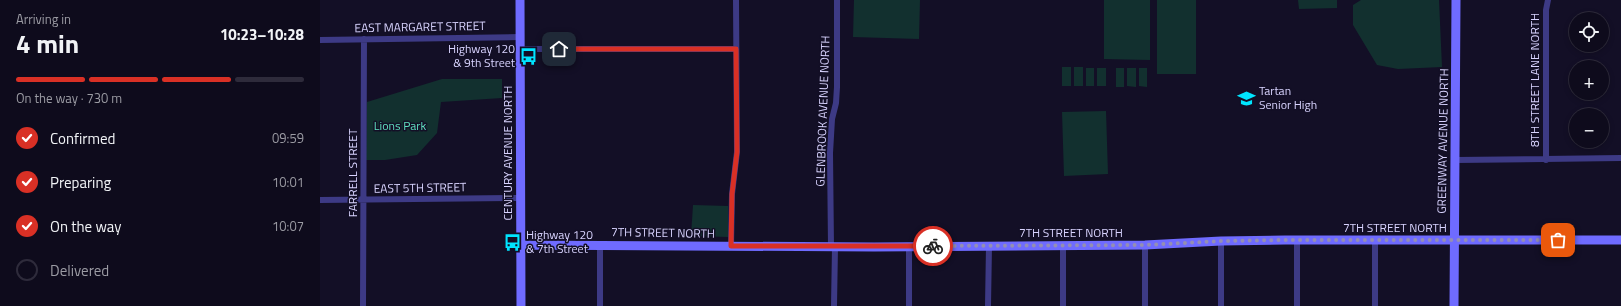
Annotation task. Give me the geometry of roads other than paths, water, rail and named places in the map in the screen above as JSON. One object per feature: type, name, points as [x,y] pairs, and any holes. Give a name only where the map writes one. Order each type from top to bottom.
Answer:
[{"type":"street","name":"CENTURY AVENUE NORTH","points":[[520,0],[521,306]]},
{"type":"street","points":[[731,246],[732,194],[737,152],[736,0]]},
{"type":"street","name":"GLENBROOK AVENUE NORTH","points":[[834,306],[830,153],[832,118],[836,103],[837,87],[837,0]]},
{"type":"street","name":"GREENWAY AVENUE NORTH","points":[[1454,306],[1456,0]]},
{"type":"street","name":"8TH STREET LANE NORTH","points":[[1546,160],[1546,10],[1548,0]]},
{"type":"street","name":"EAST MARGARET STREET","points":[[320,40],[520,37]]},
{"type":"street","name":"FARRELL STREET","points":[[363,306],[364,39]]},
{"type":"street","points":[[519,49],[736,49]]},
{"type":"street","points":[[1456,160],[1621,158]]},
{"type":"street","name":"EAST 5TH STREET","points":[[320,200],[520,198]]},
{"type":"street","points":[[1297,240],[1297,306]]},
{"type":"street","name":"7TH STREET NORTH","points":[[520,245],[833,247],[1064,246],[1297,240],[1621,240]]},
{"type":"street","points":[[1375,240],[1375,306]]},
{"type":"street","points":[[1221,241],[1221,306]]},
{"type":"street","points":[[600,245],[600,306]]},
{"type":"street","points":[[1144,306],[1145,245]]},
{"type":"street","points":[[909,246],[909,306]]},
{"type":"street","points":[[988,306],[989,246]]},
{"type":"street","points":[[1063,306],[1064,246]]},
{"type":"place","name":"Highway 120 & 9th Street","points":[[528,56]]},
{"type":"place","name":"Tartan Senior High","points":[[1246,98]]},
{"type":"place","name":"Highway 120 & 7th Street","points":[[513,242]]},
{"type":"park label","name":"Lions Park","points":[[400,126]]}]
